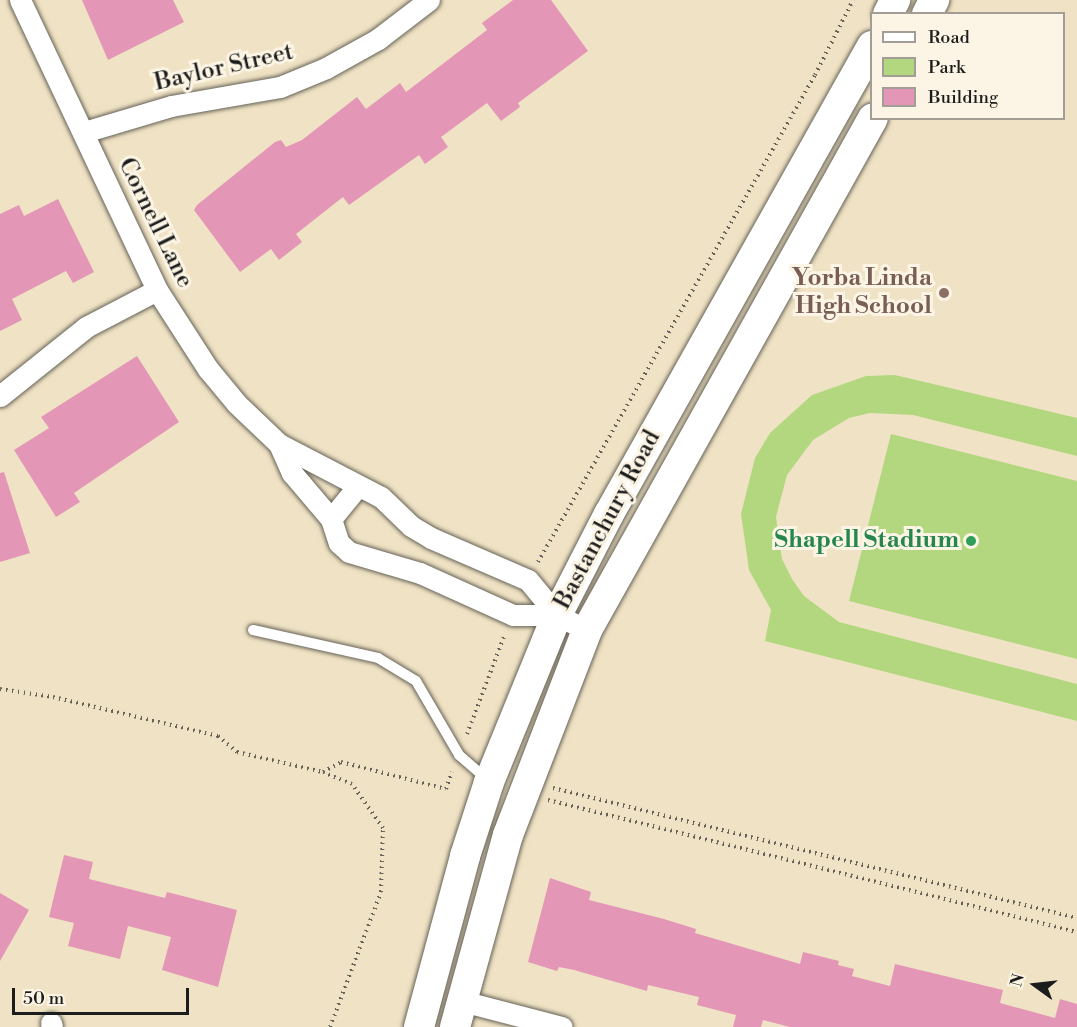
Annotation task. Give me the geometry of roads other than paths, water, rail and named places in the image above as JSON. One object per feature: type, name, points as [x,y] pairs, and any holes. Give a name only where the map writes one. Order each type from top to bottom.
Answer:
[{"type":"main road","name":"Bastanchury Road","points":[[419,1027],[465,856],[489,782],[557,615],[609,514],[870,50]]},
{"type":"main road","points":[[853,154],[850,138],[853,120],[870,88]]},
{"type":"main road","name":"Bastanchury Road","points":[[459,1014],[508,835],[587,630],[872,120]]},
{"type":"street","name":"Cornell Lane","points":[[20,0],[157,290],[208,369],[279,444],[292,473],[331,519],[339,543],[349,552],[420,573],[513,615],[557,615]]},
{"type":"street","name":"Baylor Street","points":[[84,132],[171,106],[280,87],[326,68],[378,39],[429,0]]},
{"type":"street","points":[[0,396],[86,327],[157,290]]},
{"type":"street","name":"Cornell Lane","points":[[279,444],[307,455],[357,487],[381,497],[411,526],[431,538],[528,579],[557,615],[587,630]]},
{"type":"street","points":[[331,519],[357,487]]},
{"type":"street","points":[[459,1014],[562,1027]]},
{"type":"lane","points":[[253,630],[378,658],[416,681],[459,755],[489,782]]},
{"type":"place","name":"Yorba Linda High School","points":[[944,293]]},
{"type":"place","name":"Shapell Stadium","points":[[971,541]]}]
